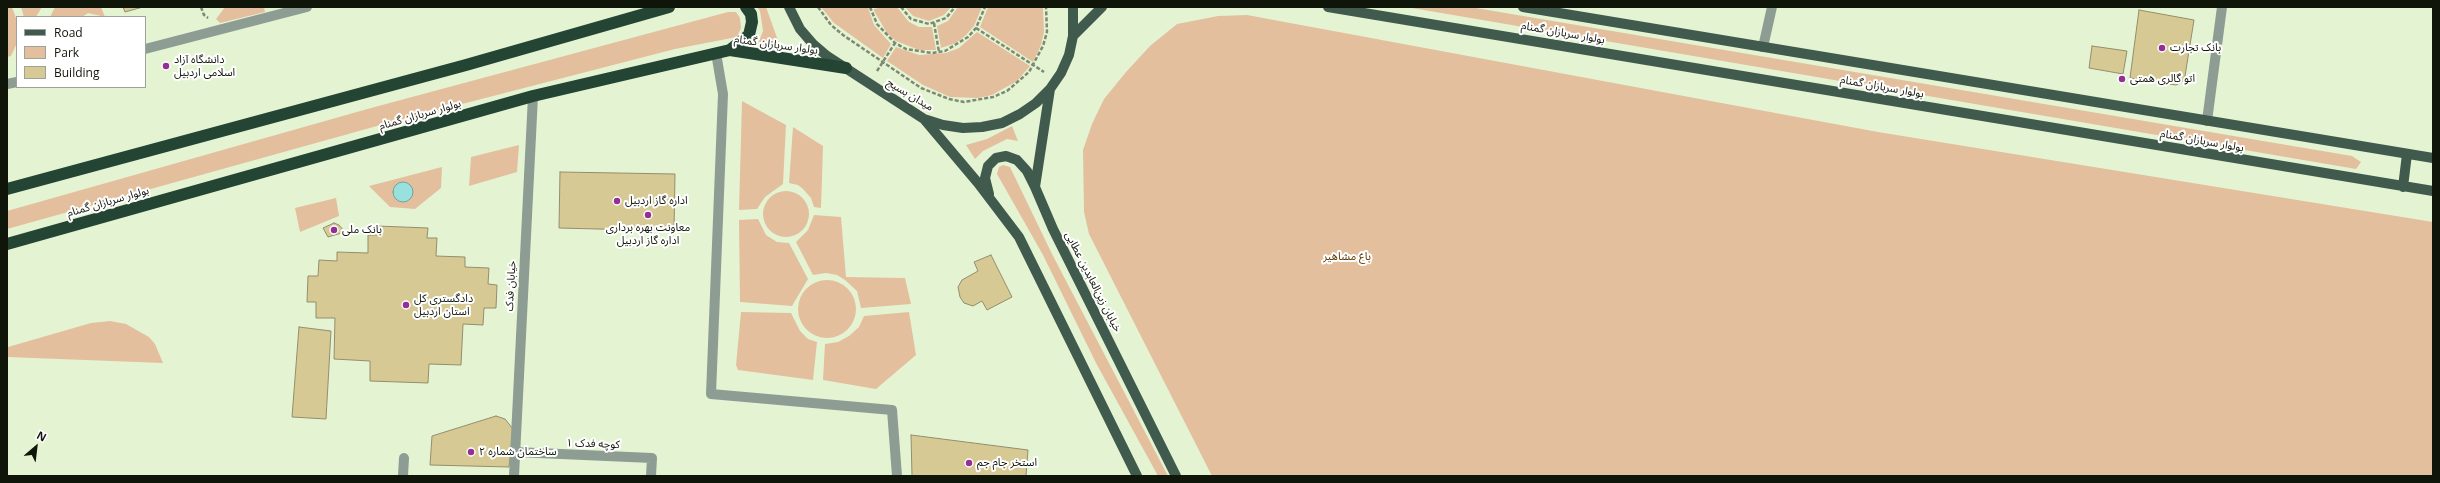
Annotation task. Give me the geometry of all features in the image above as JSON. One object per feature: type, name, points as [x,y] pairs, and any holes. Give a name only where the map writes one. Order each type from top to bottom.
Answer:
[{"type":"highway","points":[[7,189],[466,65],[669,7]]},
{"type":"highway","points":[[730,50],[749,35],[752,22],[751,14],[746,7]]},
{"type":"highway","name":"بولوار سربازان گمنام","points":[[7,244],[533,96],[730,50],[846,68]]},
{"type":"main road","name":"میدان بسیج","points":[[789,7],[800,29],[813,44],[869,84],[924,119],[943,125],[963,128],[982,127],[1002,122],[1020,114],[1036,103],[1050,89],[1069,55],[1073,36],[1073,7]]},
{"type":"main road","points":[[1073,36],[1102,7]]},
{"type":"main road","name":"بولوار سربازان گمنام","points":[[1328,7],[2433,192]]},
{"type":"main road","name":"بولوار سربازان گمنام","points":[[1523,7],[2433,158]]},
{"type":"main road","points":[[1035,187],[1050,89]]},
{"type":"main road","points":[[924,119],[991,200],[1018,237],[1137,476]]},
{"type":"main road","points":[[2403,187],[2407,154]]},
{"type":"main road","name":"خیابان زین‌العابدین عطایی","points":[[991,200],[985,178],[988,166],[996,158],[1006,156],[1018,160],[1027,171],[1053,229],[1176,476]]},
{"type":"street","points":[[146,49],[307,7]]},
{"type":"street","points":[[1763,47],[1772,7]]},
{"type":"street","points":[[2207,121],[2222,7]]},
{"type":"street","points":[[716,54],[723,94],[711,394],[892,410],[897,476]]},
{"type":"street","name":"خیابان فدک","points":[[514,476],[533,96]]},
{"type":"street","name":"کوچه فدک ۱","points":[[515,452],[652,458],[651,476]]},
{"type":"street","points":[[404,458],[403,476],[409,476]]},
{"type":"path","points":[[818,7],[832,25],[883,62],[935,95],[964,102],[993,97],[1007,91],[1019,83],[1034,65],[1044,46],[1047,32],[1046,7]]},
{"type":"path","points":[[870,7],[877,24],[895,43],[919,52],[939,52],[957,45],[976,28],[985,7]]},
{"type":"path","points":[[901,7],[911,19],[919,23],[934,23],[946,18],[955,7]]},
{"type":"path","points":[[934,23],[939,52]]},
{"type":"path","points":[[976,28],[1056,80]]},
{"type":"path","points":[[869,84],[895,43]]},
{"type":"green space","points":[[7,7],[12,7],[16,18],[16,45],[11,56],[7,57]]},
{"type":"green space","points":[[21,7],[42,7],[37,16],[24,16]]},
{"type":"green space","points":[[55,7],[101,7],[105,16],[88,13],[84,16],[50,16]]},
{"type":"green space","points":[[225,7],[264,7],[265,12],[220,23],[216,19]]},
{"type":"green space","points":[[757,7],[766,7],[780,46],[757,46],[763,31],[760,11]]},
{"type":"green space","points":[[821,7],[868,7],[874,25],[891,44],[883,58],[834,23]]},
{"type":"green space","points":[[882,7],[897,7],[909,22],[919,27],[932,27],[936,50],[919,50],[896,41],[887,33],[874,11],[874,9]]},
{"type":"green space","points":[[905,7],[951,7],[944,15],[929,21],[913,16]]},
{"type":"green space","points":[[958,7],[982,7],[974,26],[966,35],[956,43],[941,48],[937,26],[948,21]]},
{"type":"green space","points":[[988,7],[1043,7],[1044,32],[1041,45],[1033,62],[980,27]]},
{"type":"green space","points":[[1406,7],[1470,7],[2352,156],[2361,162],[2356,169]]},
{"type":"green space","points":[[728,12],[736,12],[740,18],[741,28],[737,37],[675,49],[377,126],[7,229],[7,211],[371,108]]},
{"type":"green space","name":"باغ مشاهیر","points":[[1247,15],[1878,132],[2433,222],[2433,476],[1212,476],[1089,234],[1084,212],[1083,150],[1092,124],[1104,99],[1150,46],[1177,24],[1218,16]]},
{"type":"green space","points":[[977,32],[1030,66],[1017,81],[992,95],[978,98],[950,97],[923,85],[887,61],[896,47],[919,55],[946,53],[959,48]]},
{"type":"green space","points":[[742,101],[786,125],[783,184],[765,197],[757,209],[739,210]]},
{"type":"green space","points":[[1012,126],[1018,141],[1007,139],[983,151],[975,159],[966,145],[987,139]]},
{"type":"green space","points":[[793,127],[823,146],[821,208],[814,207],[811,198],[798,185],[789,183]]},
{"type":"green space","points":[[519,145],[517,172],[469,186],[471,157]]},
{"type":"green space","points":[[1003,165],[1010,167],[1052,254],[1168,476],[1158,476],[1096,363],[1043,255],[997,174],[999,167]]},
{"type":"green space","points":[[442,167],[441,188],[415,209],[390,207],[369,186]]},
{"type":"green space","points":[[786,191],[799,195],[805,201],[809,214],[805,227],[799,233],[786,237],[773,233],[767,227],[763,214],[767,201],[773,195]]},
{"type":"green space","points":[[336,198],[339,216],[300,232],[295,208]]},
{"type":"green space","points":[[814,215],[841,217],[846,277],[905,278],[911,304],[861,308],[857,291],[845,280],[837,275],[826,273],[813,275],[796,242],[808,230]]},
{"type":"green space","points":[[758,219],[766,235],[777,242],[789,243],[808,279],[792,306],[740,302],[739,220]]},
{"type":"green space","points":[[827,280],[838,282],[851,293],[854,298],[856,309],[854,320],[843,333],[838,336],[827,338],[816,336],[803,325],[800,320],[798,309],[800,298],[811,285],[816,282]]},
{"type":"green space","points":[[741,312],[791,313],[800,331],[808,339],[817,342],[813,380],[738,370],[736,365]]},
{"type":"green space","points":[[909,312],[916,355],[876,389],[823,380],[825,344],[838,342],[849,336],[859,327],[864,316]]},
{"type":"green space","points":[[110,321],[126,324],[149,337],[155,344],[163,363],[7,357],[8,347],[91,323]]},
{"type":"water","points":[[403,182],[410,185],[413,192],[410,199],[403,202],[396,199],[393,192],[396,185]]},
{"type":"building","points":[[123,7],[143,7],[125,12]]},
{"type":"building","name":"بانک تجارت","points":[[2139,10],[2194,20],[2185,76],[2182,82],[2176,85],[2130,78]]},
{"type":"building","points":[[2092,46],[2127,51],[2123,74],[2089,68]]},
{"type":"building","name":"اداره گاز اردبیل","points":[[560,172],[675,174],[674,231],[559,228]]},
{"type":"building","name":"بانک ملی","points":[[334,223],[339,225],[345,232],[328,237],[323,228]]},
{"type":"building","name":"دادگستری کل استان اردبیل","points":[[377,226],[428,228],[427,238],[437,238],[436,256],[465,257],[465,267],[489,268],[488,284],[497,285],[496,308],[484,308],[483,325],[463,324],[461,365],[429,364],[428,383],[370,381],[370,361],[334,359],[335,318],[316,318],[316,302],[307,302],[308,276],[318,276],[319,260],[337,261],[337,252],[368,253],[368,235],[377,235]]},
{"type":"building","points":[[991,255],[1012,297],[987,310],[982,301],[973,306],[964,303],[960,297],[958,287],[962,280],[978,271],[974,262]]},
{"type":"building","points":[[299,327],[331,331],[326,419],[292,417]]},
{"type":"building","name":"ساختمان شماره ۲","points":[[496,416],[505,419],[513,429],[509,467],[430,465],[432,436]]},
{"type":"building","name":"استخر جام جم","points":[[911,435],[1028,450],[1026,476],[912,476]]},
{"type":"place","name":"بانک تجارت","points":[[2162,48]]},
{"type":"place","name":"دانشگاه آزاد اسلامی اردبیل","points":[[166,66]]},
{"type":"place","name":"اتو گالری همتی","points":[[2122,79]]},
{"type":"place","name":"اداره گاز اردبیل","points":[[617,201]]},
{"type":"place","name":"معاونت بهره برداری اداره گاز اردبیل","points":[[648,215]]},
{"type":"place","name":"بانک ملی","points":[[334,230]]},
{"type":"place","name":"دادگستری کل استان اردبیل","points":[[406,305]]},
{"type":"place","name":"ساختمان شماره ۲","points":[[471,452]]},
{"type":"place","name":"استخر جام جم","points":[[969,463]]}]
